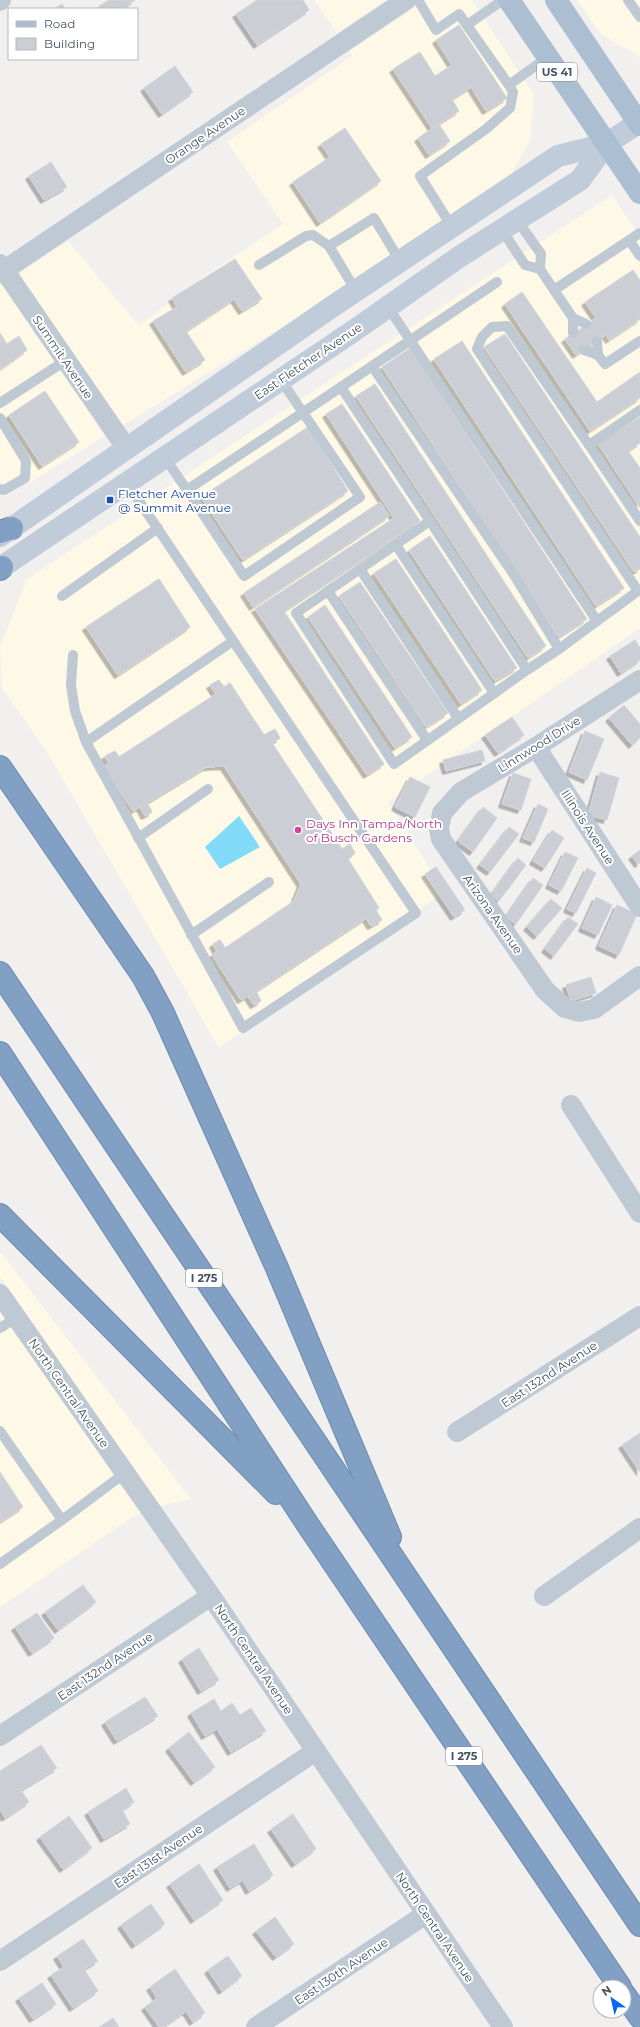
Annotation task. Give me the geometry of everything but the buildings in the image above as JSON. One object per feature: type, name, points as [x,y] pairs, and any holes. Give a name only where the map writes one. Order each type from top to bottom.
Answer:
[{"type":"highway","points":[[0,767],[143,976],[163,1012],[277,1268],[409,1582]]},
{"type":"highway","name":"I 275","points":[[0,973],[640,1925]]},
{"type":"highway","name":"I 275","points":[[0,1053],[308,1525],[615,1979]]},
{"type":"highway","points":[[0,1216],[308,1525]]},
{"type":"highway","points":[[632,2006],[640,2017]]},
{"type":"main road","name":"US 41","points":[[508,0],[640,193]]},
{"type":"main road","name":"US 41","points":[[556,0],[640,123]]},
{"type":"main road","name":"East Fletcher Avenue","points":[[4,532],[127,450],[400,261],[558,156],[606,144],[640,123]]},
{"type":"main road","name":"East Fletcher Avenue","points":[[1,568],[510,225],[583,178],[606,144]]},
{"type":"street","name":"Orange Avenue","points":[[1,269],[406,0]]},
{"type":"street","name":"Summit Avenue","points":[[1,269],[127,450]]},
{"type":"street","name":"Linnwood Drive","points":[[442,813],[461,792],[536,747],[640,680]]},
{"type":"street","name":"Illinois Avenue","points":[[536,747],[640,907]]},
{"type":"street","name":"Arizona Avenue","points":[[442,813],[439,828],[441,839],[545,990],[565,1008],[579,1012],[594,1009],[640,976]]},
{"type":"street","points":[[571,1105],[640,1213]]},
{"type":"street","name":"North Central Avenue","points":[[0,1294],[211,1596],[502,2027]]},
{"type":"street","name":"East 132nd Avenue","points":[[457,1432],[640,1316]]},
{"type":"street","points":[[544,1596],[640,1528]]},
{"type":"street","name":"East 132nd Avenue","points":[[0,1736],[211,1596]]},
{"type":"street","name":"East 131st Avenue","points":[[0,1961],[316,1751]]},
{"type":"street","name":"East 130th Avenue","points":[[256,2027],[426,1914]]},
{"type":"lane","points":[[418,0],[436,30],[459,14],[513,92],[510,108],[486,129],[420,176],[452,227]]},
{"type":"lane","points":[[467,26],[503,0]]},
{"type":"lane","points":[[628,0],[640,17]]},
{"type":"lane","points":[[509,85],[548,58]]},
{"type":"lane","points":[[329,246],[374,218],[400,261]]},
{"type":"lane","points":[[510,225],[525,265],[540,269]]},
{"type":"lane","points":[[510,225],[541,254],[540,269],[573,318],[586,324]]},
{"type":"lane","points":[[554,290],[640,233]]},
{"type":"lane","points":[[259,265],[306,236],[313,235],[329,246],[356,291]]},
{"type":"lane","points":[[629,240],[640,256]]},
{"type":"lane","points":[[187,490],[497,282]]},
{"type":"lane","points":[[388,307],[597,621]]},
{"type":"lane","points":[[573,318],[573,333]]},
{"type":"lane","points":[[430,521],[296,613],[394,764],[559,649],[639,590],[477,349],[482,337],[492,327],[507,326],[590,445],[640,521]]},
{"type":"lane","points":[[598,341],[598,355]]},
{"type":"lane","points":[[584,350],[598,355],[605,364],[640,341]]},
{"type":"lane","points":[[0,403],[65,360]]},
{"type":"lane","points":[[372,366],[514,576],[559,649]]},
{"type":"lane","points":[[165,458],[244,576],[360,497],[281,380]]},
{"type":"lane","points":[[342,387],[527,670]]},
{"type":"lane","points":[[590,445],[640,410]]},
{"type":"lane","points":[[0,418],[26,462],[25,478],[4,490],[0,489]]},
{"type":"lane","points":[[73,655],[71,685],[75,711],[86,742],[243,1028],[416,913],[127,483]]},
{"type":"lane","points":[[62,596],[158,528]]},
{"type":"lane","points":[[396,545],[494,693]]},
{"type":"lane","points":[[360,569],[458,718]]},
{"type":"lane","points":[[328,591],[427,740]]},
{"type":"lane","points":[[86,742],[233,641]]},
{"type":"lane","points":[[138,838],[208,789]]},
{"type":"lane","points":[[191,935],[269,882]]},
{"type":"lane","points":[[0,1328],[16,1318]]},
{"type":"lane","points":[[0,1430],[62,1520]]},
{"type":"lane","points":[[0,1564],[125,1473]]},
{"type":"shaded area","points":[[314,0],[386,0],[337,33]]},
{"type":"shaded area","points":[[426,0],[472,0],[534,95],[530,140],[512,173],[297,318],[122,426],[19,274],[68,241],[139,326],[187,288],[283,224],[227,142],[352,56],[349,52]]},
{"type":"shaded area","points":[[577,0],[640,0],[640,57],[601,34]]},
{"type":"shaded area","points":[[612,195],[640,237],[640,628],[388,802],[445,892],[219,1048],[47,752],[2,688],[0,647],[27,579]]},
{"type":"shaded area","points":[[2,285],[105,436],[29,483],[0,491],[0,286]]},
{"type":"shaded area","points":[[0,1251],[191,1499],[160,1506],[0,1277]]},
{"type":"shaded area","points":[[0,1311],[140,1512],[0,1607]]},
{"type":"water","points":[[239,816],[260,847],[220,869],[205,847]]},
{"type":"place","name":"Fletcher Avenue @ Summit Avenue","points":[[110,500]]},
{"type":"place","name":"Days Inn Tampa/North of Busch Gardens","points":[[298,830]]}]
